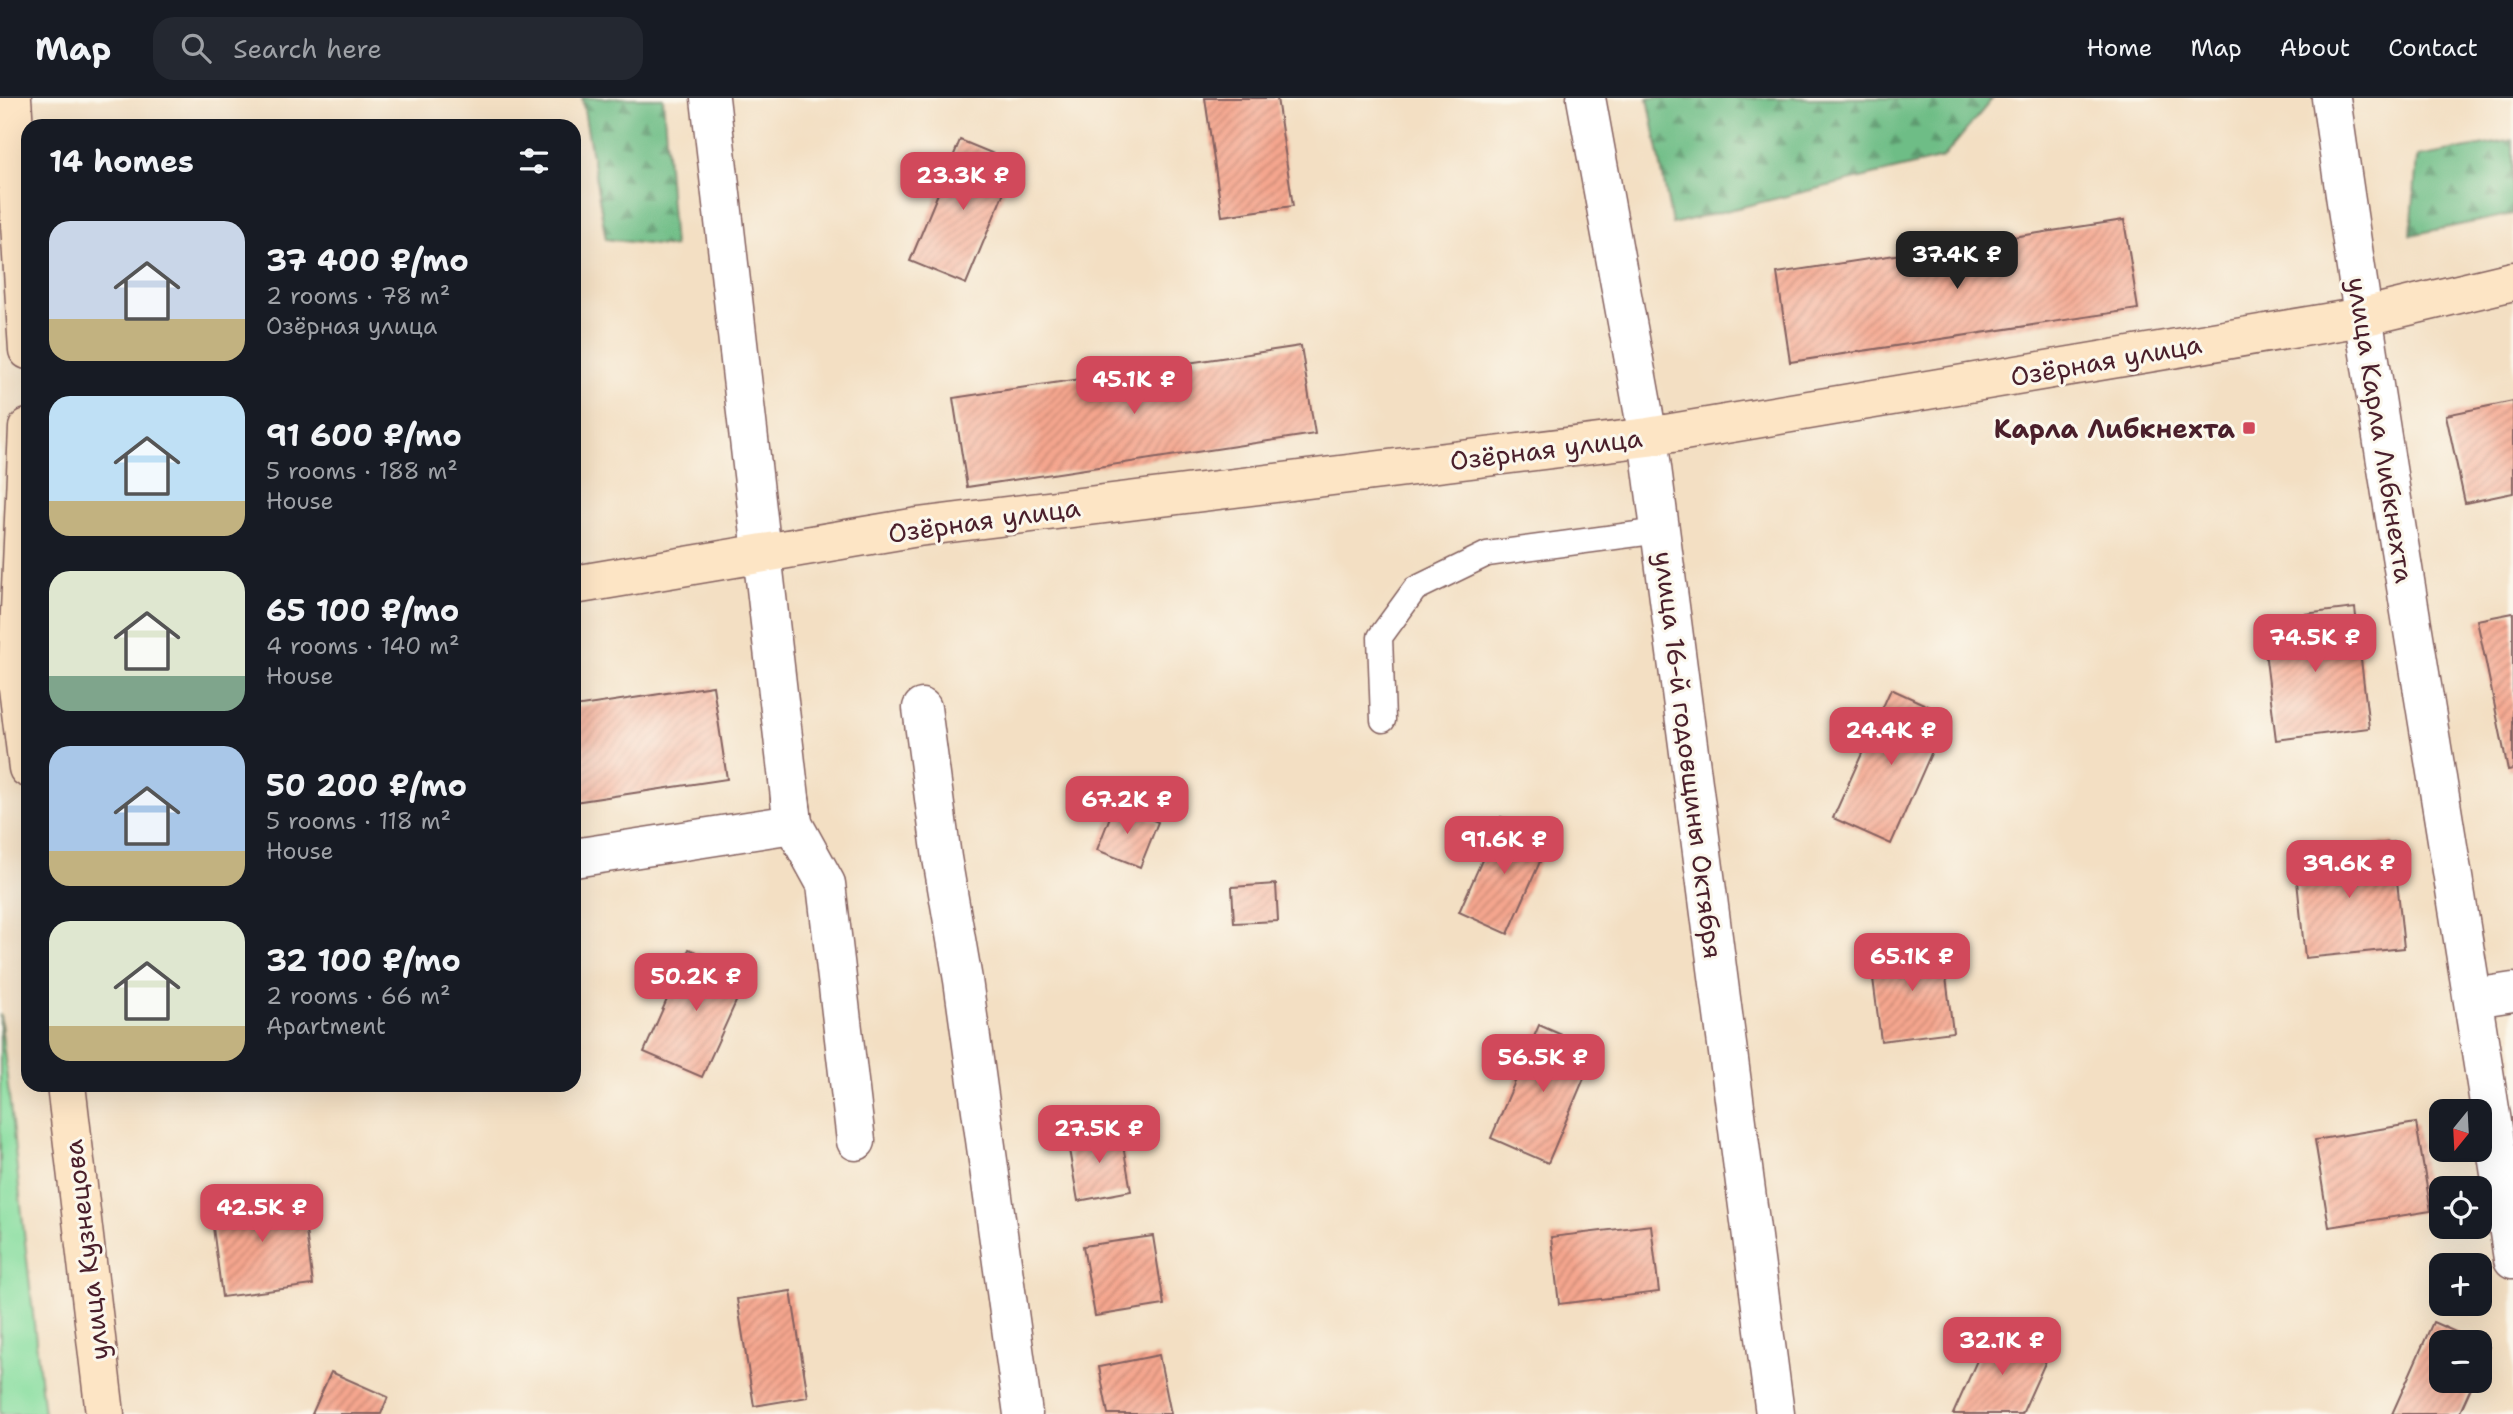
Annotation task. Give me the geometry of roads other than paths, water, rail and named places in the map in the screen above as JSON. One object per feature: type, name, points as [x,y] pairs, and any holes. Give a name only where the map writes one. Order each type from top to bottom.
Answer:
[{"type":"street","points":[[12,98],[21,240]]},
{"type":"street","name":"улица 16-й годовщины Октября","points":[[1586,98],[1648,437],[1775,1414]]},
{"type":"street","name":"улица Карла Либкнехта","points":[[2331,98],[2362,317],[2474,998],[2513,1259]]},
{"type":"street","name":"Озёрная улица","points":[[581,584],[918,527],[1648,437],[2362,317],[2513,281]]},
{"type":"street","points":[[21,473],[11,538],[15,683],[21,722]]},
{"type":"street","points":[[760,554],[793,824],[827,884],[856,1141]]},
{"type":"street","points":[[922,708],[942,858],[963,980],[1022,1414]]},
{"type":"street","points":[[581,857],[793,824]]},
{"type":"street","points":[[2474,998],[2513,992]]},
{"type":"street","name":"улица Кузнецова","points":[[67,1092],[105,1414]]},
{"type":"lane","points":[[710,98],[760,554]]},
{"type":"lane","points":[[1383,720],[1380,638],[1415,589],[1487,554],[1660,531]]},
{"type":"place","name":"Карла Либкнехта","points":[[2249,428]]}]
